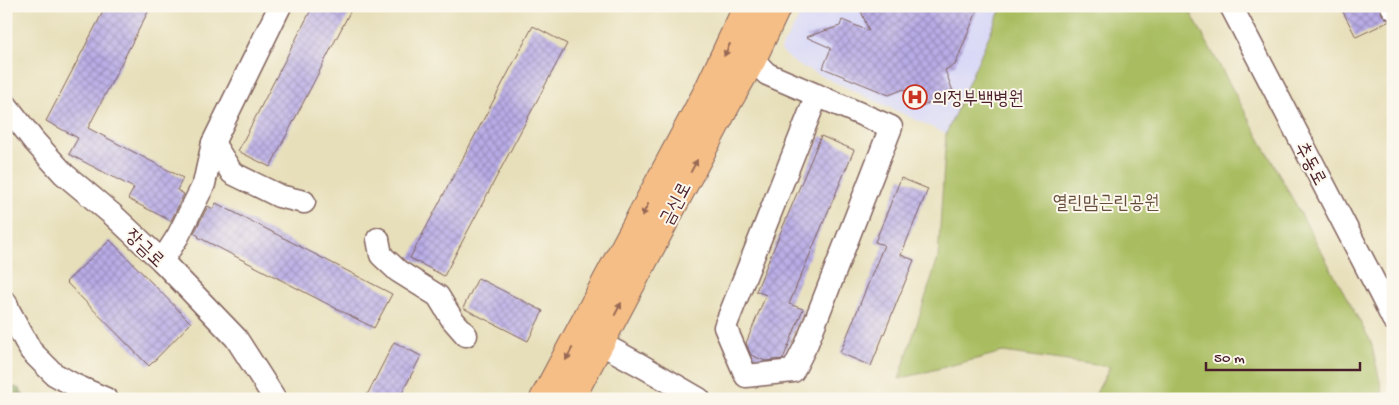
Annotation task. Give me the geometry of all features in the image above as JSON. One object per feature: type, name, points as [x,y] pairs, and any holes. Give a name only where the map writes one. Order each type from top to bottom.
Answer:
[{"type":"main road","name":"금신로","points":[[544,399],[708,91],[748,6]]},
{"type":"main road","name":"금신로","points":[[570,399],[752,59],[777,6]]},
{"type":"street","points":[[162,261],[178,236],[204,184],[213,142],[280,6]]},
{"type":"street","name":"추동로","points":[[1231,6],[1393,320]]},
{"type":"street","points":[[752,59],[767,74],[817,95],[891,127],[807,343],[793,371],[746,376],[725,327],[817,95]]},
{"type":"street","name":"장금로","points":[[6,104],[34,142],[64,174],[113,215],[162,261],[236,338],[275,399]]},
{"type":"street","points":[[213,142],[232,173],[279,196],[304,202]]},
{"type":"street","points":[[378,239],[381,255],[398,271],[438,296],[452,320],[466,335]]},
{"type":"street","points":[[6,303],[31,351],[54,374],[106,399]]},
{"type":"street","points":[[600,343],[697,398]]},
{"type":"shaded area","name":"의정부백병원","points":[[806,6],[1002,6],[946,134],[796,64],[780,50]]},
{"type":"green space","name":"열린맘근린공원","points":[[1002,6],[1187,6],[1371,342],[1384,399],[1093,399],[1110,367],[1003,352],[899,379],[938,258],[946,134]]},
{"type":"green space","points":[[6,384],[20,389],[26,399],[6,399]]},
{"type":"building","points":[[106,6],[151,6],[88,128],[183,178],[177,190],[184,194],[171,221],[128,199],[134,188],[69,154],[78,138],[46,121]]},
{"type":"building","points":[[313,6],[353,6],[270,167],[238,151]]},
{"type":"building","name":"의정부백병원","points":[[859,6],[979,6],[955,65],[945,70],[954,94],[912,110],[904,89],[889,95],[823,68],[831,48],[806,37],[840,26],[842,20],[869,31]]},
{"type":"building","points":[[1340,6],[1379,6],[1382,14],[1390,21],[1356,37]]},
{"type":"building","points":[[533,26],[567,44],[444,276],[410,258]]},
{"type":"building","points":[[821,136],[854,150],[789,304],[803,309],[783,359],[765,361],[751,355],[746,343],[766,295],[756,291]]},
{"type":"building","points":[[901,178],[928,189],[901,255],[914,260],[871,366],[840,353],[884,245],[875,242]]},
{"type":"building","points":[[216,203],[392,294],[374,328],[198,237],[194,233],[208,206],[213,209]]},
{"type":"building","points":[[110,240],[191,323],[149,366],[66,282]]},
{"type":"building","points":[[478,278],[543,311],[528,341],[463,308]]},
{"type":"building","points":[[394,342],[421,356],[399,399],[365,399]]},
{"type":"place","name":"의정부백병원","points":[[915,97]]}]
